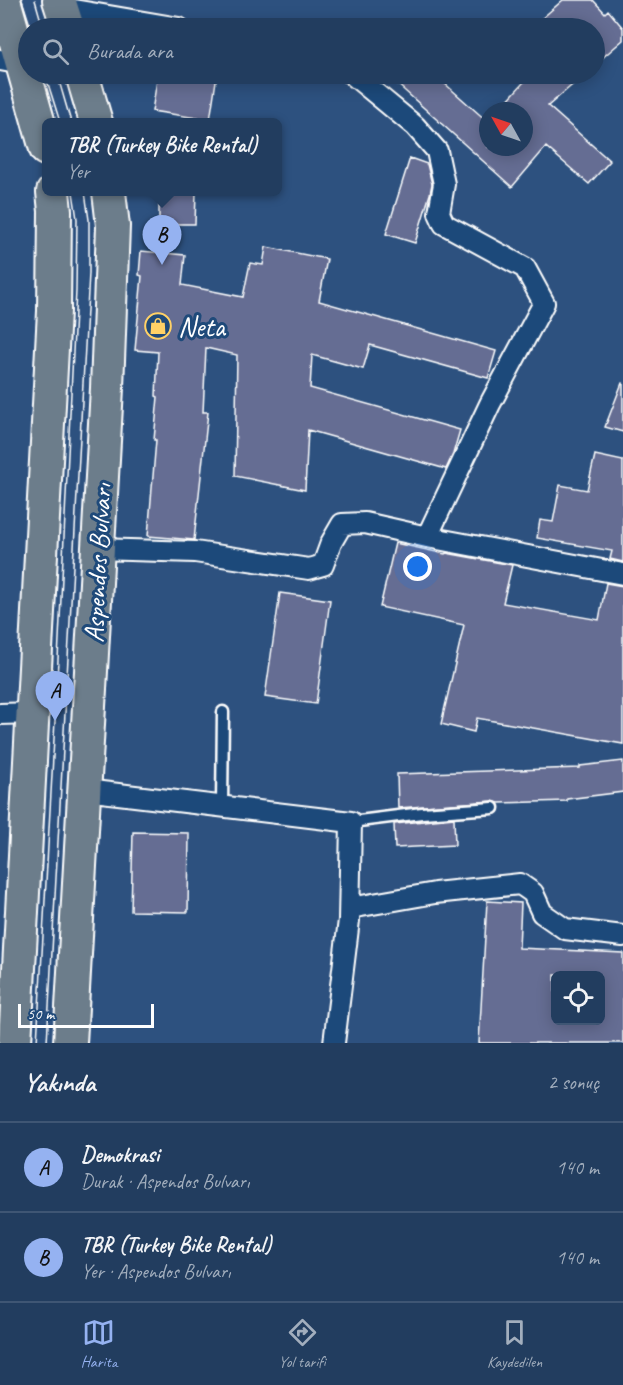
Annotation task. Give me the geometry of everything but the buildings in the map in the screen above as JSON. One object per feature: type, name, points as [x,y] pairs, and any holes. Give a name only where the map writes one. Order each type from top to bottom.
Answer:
[{"type":"main road","points":[[4,0],[11,62],[18,79]]},
{"type":"main road","points":[[20,84],[42,139]]},
{"type":"main road","points":[[85,84],[95,118]]},
{"type":"main road","name":"Aspendos Bulvarı","points":[[15,1043],[54,311],[53,196]]},
{"type":"main road","name":"Aspendos Bulvarı","points":[[70,1043],[107,388],[113,226],[109,196]]},
{"type":"street","points":[[76,10],[122,18]]},
{"type":"street","points":[[364,84],[416,126],[437,152],[444,184],[439,213],[444,224],[525,268],[544,303],[490,404],[427,537]]},
{"type":"street","points":[[97,549],[195,552],[309,569],[323,565],[331,543],[342,524],[365,523],[623,574]]},
{"type":"street","points":[[0,714],[33,713]]},
{"type":"street","points":[[84,790],[351,822],[350,908],[334,1043]]},
{"type":"street","points":[[350,908],[416,896],[520,884],[533,893],[542,914],[565,929],[623,936]]},
{"type":"lane","points":[[222,806],[223,712]]},
{"type":"lane","points":[[351,822],[422,813],[493,808]]},
{"type":"tram line","points":[[22,0],[28,18]]},
{"type":"tram line","points":[[35,0],[40,18]]},
{"type":"tram line","points":[[48,84],[59,118]]},
{"type":"tram line","points":[[60,84],[70,118]]},
{"type":"tram line","points":[[37,1043],[76,291],[77,219],[74,196]]},
{"type":"tram line","points":[[47,1043],[89,273],[89,220],[86,196]]},
{"type":"place","name":"TBR (Turkey Bike Rental)","points":[[162,265]]},
{"type":"place","name":"Neta","points":[[158,326]]},
{"type":"place","name":"Demokrasi","points":[[55,721]]}]
